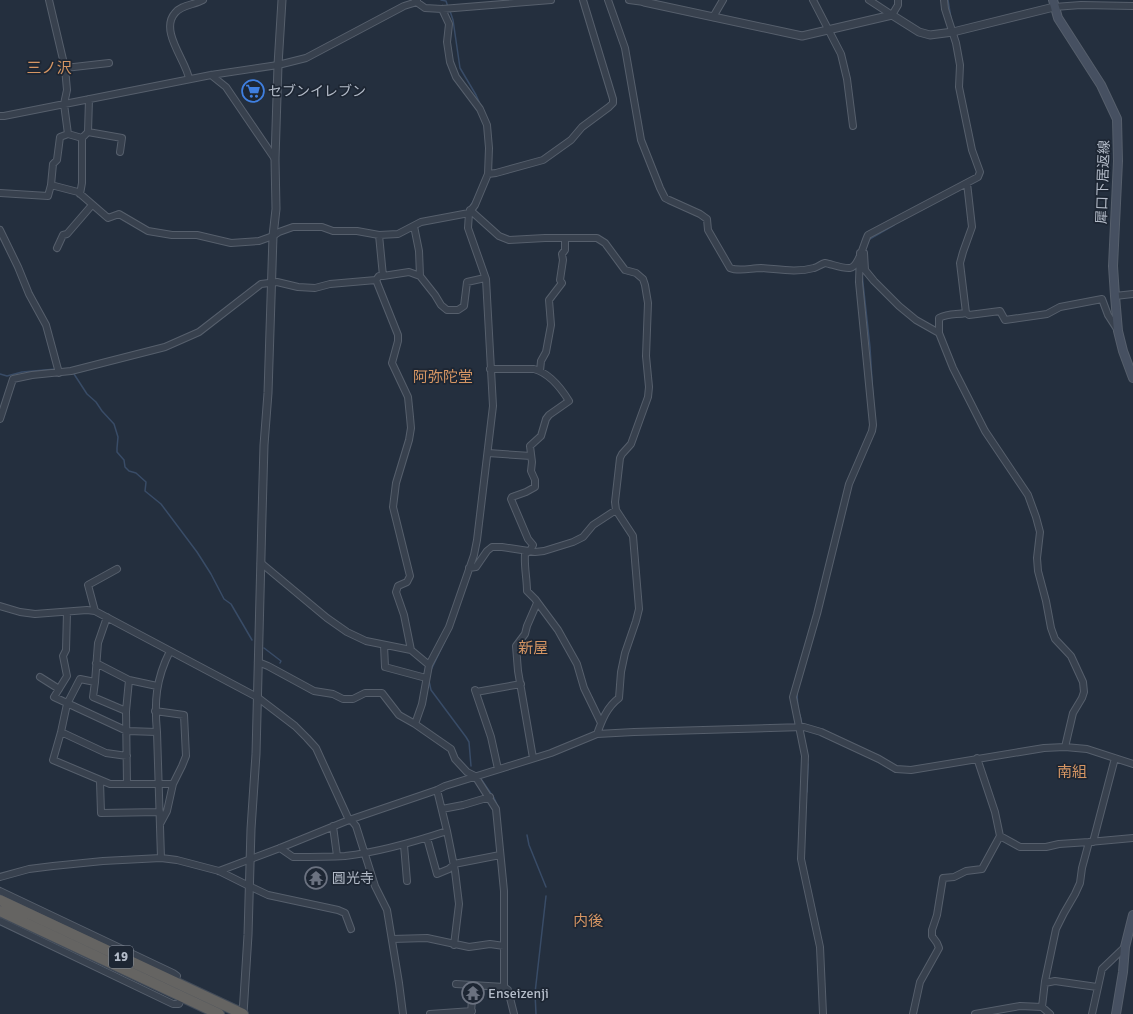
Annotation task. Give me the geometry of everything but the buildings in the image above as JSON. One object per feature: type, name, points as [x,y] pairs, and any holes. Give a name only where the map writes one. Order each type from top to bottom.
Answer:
[{"type":"highway","name":"19","points":[[0,900],[30,920],[182,997],[219,1014]]},
{"type":"highway","name":"19","points":[[0,912],[30,920],[174,982],[243,1014]]},
{"type":"main road","name":"犀口下居返線","points":[[1054,3],[1058,18],[1101,85],[1117,119],[1118,161],[1113,266],[1118,331],[1123,351],[1133,378]]},
{"type":"main road","points":[[1116,1014],[1133,915]]},
{"type":"street","points":[[49,0],[65,68],[67,90],[64,104],[68,134]]},
{"type":"street","points":[[189,79],[188,72],[176,48],[171,33],[171,22],[174,14],[181,8],[203,0]]},
{"type":"street","points":[[243,1014],[256,754],[264,445],[268,393],[272,236],[276,209],[275,159],[282,0]]},
{"type":"street","points":[[0,116],[189,79],[278,65],[306,58],[416,1],[425,8],[442,9],[551,0]]},
{"type":"street","points":[[488,174],[543,160],[571,140],[582,127],[609,107],[612,103],[613,99],[583,0]]},
{"type":"street","points":[[608,0],[625,48],[641,140],[665,198],[700,214],[707,219],[708,230],[730,268],[761,268],[779,270],[804,270],[816,268],[825,263],[850,268],[858,262],[864,241],[868,235],[967,185],[978,177],[980,172],[972,150],[959,87],[960,66],[956,43],[945,9],[944,0]]},
{"type":"street","points":[[629,0],[643,1],[802,36],[892,15],[898,4],[898,0]]},
{"type":"street","points":[[713,17],[723,0]]},
{"type":"street","points":[[813,0],[841,54],[847,79],[853,126]]},
{"type":"street","points":[[869,0],[919,32],[930,35],[953,32],[1054,3],[1130,6],[1131,0]]},
{"type":"street","points":[[415,724],[422,704],[429,665],[449,627],[474,555],[493,406],[485,278],[468,228],[469,212],[484,187],[488,174],[489,148],[487,125],[480,109],[456,77],[450,62],[447,42],[449,24],[442,9]]},
{"type":"street","points":[[65,68],[109,63]]},
{"type":"street","points":[[211,75],[226,87],[275,159]]},
{"type":"street","points":[[80,194],[82,183],[82,138],[88,132],[89,99]]},
{"type":"street","points":[[88,132],[122,138],[120,152]]},
{"type":"street","points":[[0,193],[48,196],[51,185],[53,164],[57,160],[60,137],[68,134],[82,138]]},
{"type":"street","points":[[51,185],[78,192],[108,218],[119,214],[148,231],[197,235],[231,243],[259,241],[293,227],[309,226],[322,227],[333,231],[357,231],[379,235],[398,234],[421,222],[469,212],[500,236],[509,240],[597,238],[605,243],[625,270],[643,279],[648,303],[646,356],[649,387],[648,396],[631,444],[620,458],[615,502],[616,510],[633,536],[639,609],[624,653],[620,698],[612,703],[597,734]]},
{"type":"street","points":[[966,313],[960,263],[972,227],[967,185]]},
{"type":"street","points":[[57,248],[63,235],[67,234],[92,205]]},
{"type":"street","points":[[414,226],[419,251],[420,276]]},
{"type":"street","points":[[0,230],[29,294],[46,325],[59,373]]},
{"type":"street","points":[[379,235],[382,276]]},
{"type":"street","points":[[540,371],[546,352],[551,325],[549,300],[562,283],[560,280],[563,260],[562,254],[565,250],[565,238]]},
{"type":"street","points":[[860,253],[864,253],[864,270],[899,306],[916,320],[939,333]]},
{"type":"street","points":[[823,1014],[821,955],[801,859],[806,762],[802,727],[794,697],[817,614],[849,484],[872,431],[873,424],[860,282],[860,253]]},
{"type":"street","points":[[0,419],[12,379],[32,375],[71,371],[166,347],[199,332],[261,284],[271,282],[315,288],[330,284],[376,280],[379,276],[409,272],[420,276],[441,305],[447,310],[458,310],[464,306],[467,282],[485,278]]},
{"type":"street","points":[[376,280],[398,335],[398,341],[392,363],[408,396],[410,417],[411,428],[409,440],[396,483],[393,507],[410,576],[407,582],[398,586],[396,592],[404,615],[411,650]]},
{"type":"street","points":[[1115,296],[1133,294]]},
{"type":"street","points":[[1065,747],[1073,713],[1084,692],[1083,682],[1071,656],[1055,639],[1051,628],[1038,571],[1037,558],[1040,532],[1036,517],[1028,495],[985,431],[953,368],[939,333],[939,318],[947,314],[966,313],[969,315],[1000,311],[1005,320],[1047,314],[1060,307],[1102,299],[1108,315],[1118,331]]},
{"type":"street","points":[[490,369],[534,369],[540,371],[558,386],[569,401],[549,415],[546,419],[541,436],[530,446],[532,462],[531,470],[536,480],[535,487],[512,497],[511,500],[532,545],[530,551],[525,554],[524,560],[527,591],[558,630],[577,664],[584,688],[601,723]]},
{"type":"street","points":[[488,454],[531,456]]},
{"type":"street","points":[[469,568],[476,567],[487,551],[492,548],[502,547],[530,551],[544,551],[573,542],[583,537],[593,525],[616,510]]},
{"type":"street","points":[[261,563],[321,613],[347,632],[366,641],[411,650],[429,665]]},
{"type":"street","points":[[94,611],[88,585],[116,570]]},
{"type":"street","points":[[533,758],[516,646],[526,634],[527,626],[537,603]]},
{"type":"street","points":[[0,606],[20,612],[35,614],[87,610],[94,611],[257,697],[295,726],[307,738],[316,748],[348,820],[352,821],[356,826],[375,886],[387,910],[403,1014]]},
{"type":"street","points":[[66,612],[66,650],[63,656],[67,676],[54,697],[126,731],[157,732]]},
{"type":"street","points":[[107,617],[98,643],[93,697],[126,711]]},
{"type":"street","points":[[384,645],[385,667],[426,678]]},
{"type":"street","points":[[161,858],[155,711],[157,686],[170,651]]},
{"type":"street","points":[[258,662],[314,692],[333,694],[343,699],[353,699],[365,693],[382,693],[399,715],[415,724],[451,749],[455,759],[467,772],[475,776],[496,809],[504,891],[504,987]]},
{"type":"street","points":[[96,663],[129,680],[157,686]]},
{"type":"street","points":[[40,677],[59,689]]},
{"type":"street","points":[[95,682],[80,679],[67,704],[53,760],[110,784],[173,784]]},
{"type":"street","points":[[127,784],[126,711],[129,680]]},
{"type":"street","points":[[498,769],[491,737],[476,691],[521,684]]},
{"type":"street","points":[[155,711],[184,715],[186,756],[173,784],[167,811],[160,826]]},
{"type":"street","points":[[219,871],[348,820],[475,776],[551,753],[597,734],[678,730],[802,727],[820,732],[879,759],[896,769],[911,770],[976,758],[1044,748],[1065,747],[1087,749],[1133,764]]},
{"type":"street","points":[[61,732],[106,753],[126,756]]},
{"type":"street","points":[[913,1014],[920,982],[939,948],[938,943],[932,936],[932,930],[937,915],[943,878],[954,877],[966,871],[982,869],[1000,836],[995,812],[976,758]]},
{"type":"street","points":[[1042,1007],[1045,983],[1056,929],[1080,883],[1082,868],[1115,758]]},
{"type":"street","points":[[100,781],[100,813],[160,812]]},
{"type":"street","points":[[437,790],[448,831],[459,904],[454,945]]},
{"type":"street","points":[[442,809],[490,798]]},
{"type":"street","points":[[333,826],[337,856]]},
{"type":"street","points":[[280,848],[293,858],[337,856],[365,853],[404,845],[448,831]]},
{"type":"street","points":[[1000,836],[1020,847],[1046,847],[1059,844],[1133,838]]},
{"type":"street","points":[[427,838],[437,874],[449,869],[454,864],[500,855]]},
{"type":"street","points":[[404,845],[407,881]]},
{"type":"street","points":[[0,877],[29,869],[103,861],[161,858],[176,860],[219,871],[268,895],[338,910],[345,913],[351,928]]},
{"type":"street","points":[[0,891],[30,920]]},
{"type":"street","points":[[0,921],[30,920]]},
{"type":"street","points":[[392,939],[427,938],[469,947],[490,944],[504,946]]},
{"type":"street","points":[[1092,1014],[1102,969],[1128,946]]},
{"type":"street","points":[[1045,983],[1055,981],[1097,987]]},
{"type":"street","points":[[456,984],[504,987],[508,990],[514,1014]]},
{"type":"street","points":[[430,1014],[471,1012],[473,985]]},
{"type":"street","points":[[975,1014],[1020,1006],[1042,1007],[1050,1014]]},
{"type":"waterway","points":[[441,0],[446,1],[448,7]]},
{"type":"waterway","points":[[948,0],[951,18]]},
{"type":"waterway","points":[[450,11],[453,20],[460,68],[480,104]]},
{"type":"waterway","points":[[470,207],[477,194]]},
{"type":"waterway","points":[[868,240],[894,225]]},
{"type":"waterway","points":[[862,274],[870,347],[873,397]]},
{"type":"waterway","points":[[489,285],[490,299]]},
{"type":"waterway","points":[[0,374],[7,376],[22,372],[56,369]]},
{"type":"waterway","points":[[74,374],[87,394],[96,402],[114,424],[118,437],[117,452],[124,460],[125,467],[129,471],[136,473],[146,482],[145,491],[161,504],[197,552],[224,599],[231,604],[252,640]]},
{"type":"waterway","points":[[431,670],[445,641]]},
{"type":"waterway","points":[[264,648],[281,661],[280,663]]},
{"type":"waterway","points":[[429,681],[431,690],[469,742],[471,766]]},
{"type":"waterway","points":[[797,693],[798,710]]},
{"type":"waterway","points":[[800,715],[802,725]]},
{"type":"waterway","points":[[807,792],[808,764]]},
{"type":"waterway","points":[[481,779],[494,798],[498,807]]},
{"type":"waterway","points":[[527,835],[529,845],[546,887]]},
{"type":"waterway","points":[[804,848],[804,862]]},
{"type":"waterway","points":[[536,1014],[535,993],[546,896]]},
{"type":"waterway","points":[[823,952],[823,960]]},
{"type":"place","name":"セブンイレブン","points":[[253,91]]},
{"type":"place","name":"圓光寺","points":[[316,878]]},
{"type":"place","name":"Enseizenji","points":[[473,993]]},
{"type":"district","name":"三ノ沢","points":[[49,68]]},
{"type":"district","name":"阿弥陀堂","points":[[443,377]]},
{"type":"district","name":"新屋","points":[[533,648]]},
{"type":"district","name":"南組","points":[[1072,772]]},
{"type":"district","name":"内後","points":[[588,921]]}]
